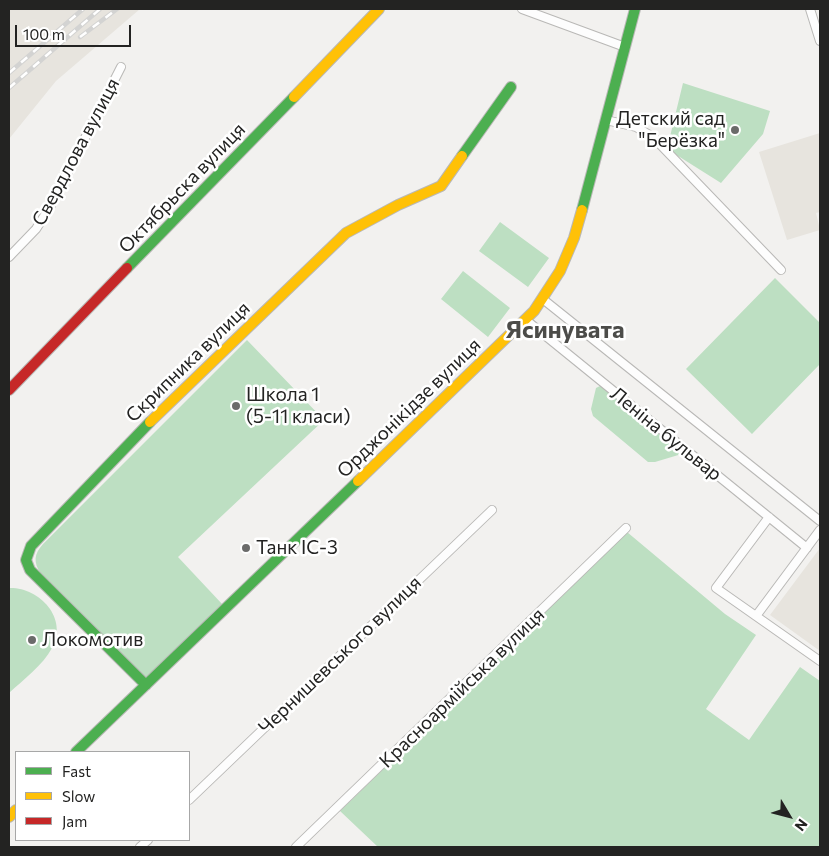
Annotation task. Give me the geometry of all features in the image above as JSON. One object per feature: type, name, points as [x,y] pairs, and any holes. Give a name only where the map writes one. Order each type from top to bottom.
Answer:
[{"type":"main road","name":"Октябрьска вулиця","points":[[9,390],[379,9]]},
{"type":"main road","name":"Орджонікідзе вулиця","points":[[77,751],[526,320],[544,300],[562,268],[574,238],[635,9]]},
{"type":"main road","name":"Скрипника вулиця","points":[[146,685],[30,570],[26,560],[31,546],[137,435],[346,234],[398,205],[441,186],[512,88]]},
{"type":"street","points":[[522,9],[626,47]]},
{"type":"street","points":[[810,9],[820,41]]},
{"type":"street","name":"Свердлова вулиця","points":[[9,257],[36,229],[50,207],[121,67]]},
{"type":"street","points":[[606,120],[636,127],[653,137],[780,270]]},
{"type":"street","name":"Леніна бульвар","points":[[544,300],[820,521]]},
{"type":"street","name":"Леніна бульвар","points":[[526,320],[807,548]]},
{"type":"street","name":"Чернишевського вулиця","points":[[190,799],[492,510]]},
{"type":"street","points":[[769,516],[716,588],[820,661]]},
{"type":"street","name":"Красноармійська вулиця","points":[[296,847],[626,528]]},
{"type":"street","points":[[756,616],[820,530]]},
{"type":"shaded area","points":[[9,9],[140,9],[56,81],[9,139]]},
{"type":"shaded area","points":[[820,133],[820,212],[816,213],[820,230],[787,240],[759,152]]},
{"type":"shaded area","points":[[820,548],[820,651],[770,615]]},
{"type":"green space","points":[[683,83],[770,111],[763,134],[721,183],[667,149]]},
{"type":"green space","points":[[500,222],[549,258],[528,287],[479,251]]},
{"type":"green space","points":[[463,271],[510,308],[488,337],[441,299]]},
{"type":"green space","points":[[775,278],[820,323],[820,364],[752,434],[686,369]]},
{"type":"green space","points":[[247,340],[324,420],[178,557],[223,605],[146,680],[41,574],[37,566],[36,555],[43,544]]},
{"type":"green space","points":[[603,386],[685,453],[655,462],[648,462],[593,416],[591,409],[596,388]]},
{"type":"green space","points":[[627,532],[725,614],[756,635],[706,709],[749,740],[800,667],[820,681],[820,847],[378,847],[340,811]]},
{"type":"green space","name":"Локомотив","points":[[9,588],[20,589],[40,599],[48,606],[57,626],[56,637],[48,654],[9,693]]},
{"type":"railway","points":[[9,73],[83,9]]},
{"type":"railway","points":[[9,88],[100,9]]},
{"type":"railway","points":[[80,37],[117,9]]},
{"type":"traffic: fast","points":[[582,210],[635,9]]},
{"type":"traffic: fast","points":[[462,156],[511,87]]},
{"type":"traffic: fast","points":[[127,268],[294,97]]},
{"type":"traffic: fast","points":[[146,685],[30,570],[26,560],[31,546],[150,422]]},
{"type":"traffic: fast","points":[[77,751],[358,481]]},
{"type":"traffic: slow","points":[[294,97],[379,9]]},
{"type":"traffic: slow","points":[[150,422],[346,233],[398,205],[441,186],[462,156]]},
{"type":"traffic: slow","points":[[358,481],[534,311],[560,271],[574,238],[582,210]]},
{"type":"traffic: slow","points":[[9,817],[15,811]]},
{"type":"traffic: jam","points":[[9,390],[127,268]]},
{"type":"place","name":"Детский сад \"Берёзка\"","points":[[735,130]]},
{"type":"place","name":"Школа 1 (5-11 класи)","points":[[236,406]]},
{"type":"place","name":"Танк ІС-3","points":[[246,548]]},
{"type":"place","name":"Локомотив","points":[[32,640]]},
{"type":"district","name":"Ясинувата","points":[[565,330]]}]
